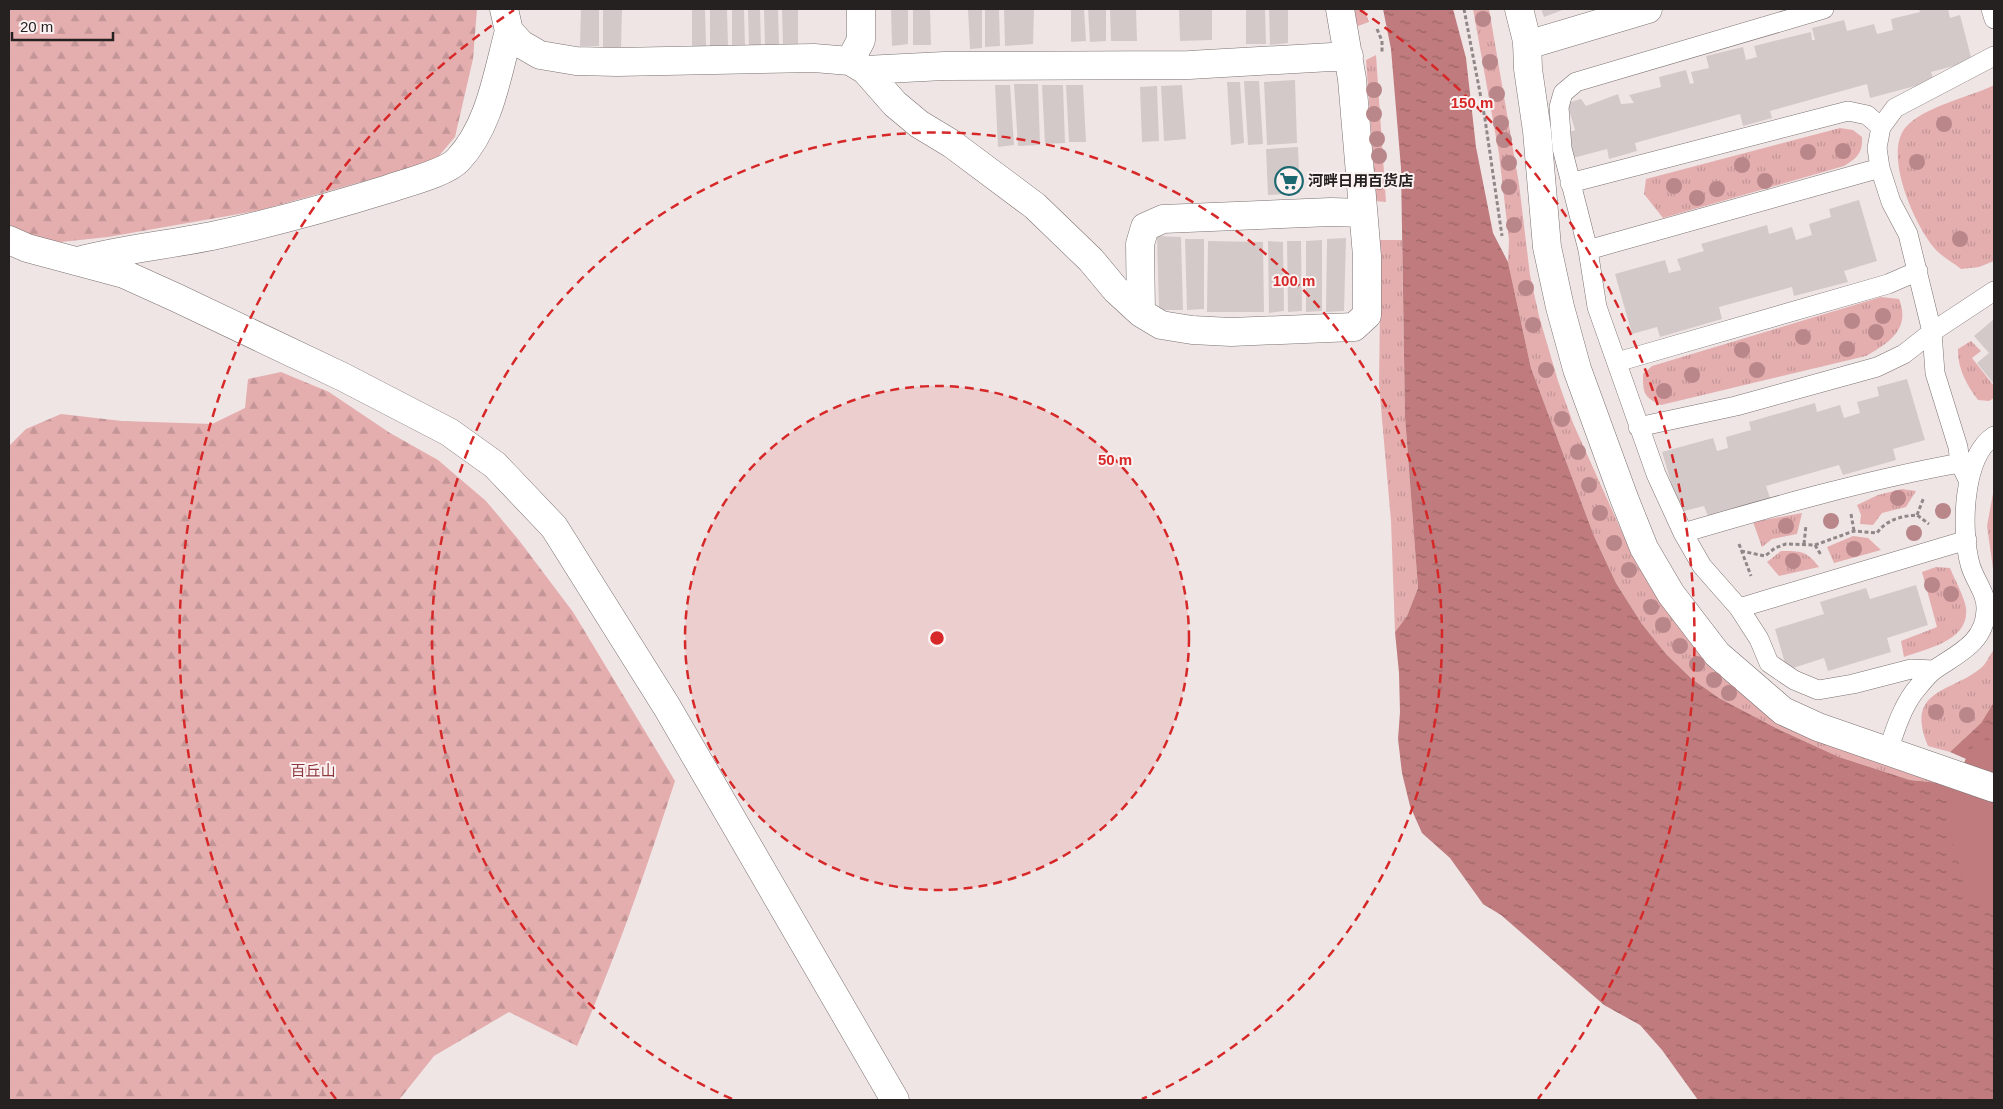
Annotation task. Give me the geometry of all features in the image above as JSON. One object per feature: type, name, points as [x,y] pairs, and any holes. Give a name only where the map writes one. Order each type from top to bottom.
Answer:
[{"type":"street","points":[[857,66],[861,40],[861,9]]},
{"type":"street","points":[[857,66],[895,104],[919,124],[952,144],[1035,206],[1141,313],[1161,325],[1192,330],[1287,331],[1354,327],[1367,315],[1367,256],[1349,56],[1340,9]]},
{"type":"street","points":[[1518,9],[1527,45],[1537,131],[1546,247],[1560,307],[1577,369],[1644,548],[1671,594],[1717,654],[1783,711],[1818,727],[1994,788]]},
{"type":"street","points":[[1527,45],[1648,9]]},
{"type":"street","points":[[506,20],[521,44],[540,55],[576,61],[617,62],[814,58],[857,66],[1189,65],[1349,56]]},
{"type":"street","points":[[76,261],[115,251],[211,236],[313,212],[425,177],[456,162],[478,135],[492,96],[506,20]]},
{"type":"street","points":[[1141,313],[1140,244],[1145,226],[1163,218],[1331,212],[1363,213]]},
{"type":"street","points":[[9,240],[27,248],[124,274],[177,298],[343,377],[449,432],[495,465],[554,527],[667,707],[895,1100]]},
{"type":"lane","points":[[1824,9],[1576,82],[1563,92],[1559,107],[1562,148],[1588,250],[1597,308],[1656,474],[1683,533],[1702,566],[1738,608],[1759,639],[1769,664],[1794,680],[1818,690],[1853,684],[1911,669],[1934,670]]},
{"type":"lane","points":[[1991,9],[1994,19]]},
{"type":"lane","points":[[1969,482],[1960,463],[1958,448],[1935,373],[1932,332],[1908,234],[1892,202],[1880,168],[1877,148],[1881,128],[1895,108],[1994,56]]},
{"type":"lane","points":[[1570,183],[1848,111],[1867,115],[1881,128]]},
{"type":"lane","points":[[1588,250],[1880,168]]},
{"type":"lane","points":[[1617,362],[1888,284],[1918,271]]},
{"type":"lane","points":[[1638,427],[1736,406],[1877,368],[1904,354],[1932,332],[1994,291]]},
{"type":"lane","points":[[1888,751],[1903,709],[1934,670],[1970,647],[1982,628],[1986,610],[1981,585],[1970,565],[1965,509],[1969,482],[1976,460],[1989,439],[1994,436]]},
{"type":"lane","points":[[1683,533],[1883,478],[1960,463]]},
{"type":"lane","points":[[1738,608],[1968,540]]},
{"type":"path","points":[[1464,9],[1485,119],[1502,236]]},
{"type":"path","points":[[1741,551],[1765,556],[1775,548],[1786,544],[1815,545],[1854,531],[1877,533],[1883,524],[1906,516],[1917,515],[1937,531],[1947,546]]},
{"type":"path","points":[[1724,521],[1731,526],[1756,588],[1768,599]]},
{"type":"green space","points":[[9,9],[477,9],[473,59],[455,137],[437,158],[404,170],[261,210],[108,237],[61,242],[35,239],[9,228]]},
{"type":"green space","points":[[1351,9],[1364,9],[1369,22],[1358,26]]},
{"type":"green space","points":[[1473,9],[1489,9],[1519,184],[1530,275],[1539,316],[1558,381],[1573,423],[1635,561],[1658,599],[1690,642],[1713,670],[1740,692],[1772,715],[1940,783],[1910,780],[1839,757],[1776,728],[1719,698],[1692,679],[1666,654],[1642,624],[1616,583],[1594,536],[1531,368],[1508,262],[1509,240],[1499,154]]},
{"type":"green space","points":[[1376,55],[1386,202],[1374,201],[1374,172],[1366,60]]},
{"type":"green space","points":[[1994,85],[1994,261],[1979,267],[1961,269],[1937,251],[1929,241],[1912,210],[1900,173],[1899,140],[1905,128],[1923,114]]},
{"type":"green space","points":[[1840,128],[1853,130],[1862,137],[1858,155],[1844,166],[1663,218],[1644,194],[1646,179]]},
{"type":"green space","points":[[1377,240],[1402,240],[1405,417],[1418,588],[1407,616],[1395,632],[1391,521],[1379,385],[1380,309]]},
{"type":"green space","points":[[1881,297],[1899,299],[1902,310],[1900,327],[1896,334],[1883,346],[1866,356],[1661,405],[1645,393],[1643,374],[1652,366]]},
{"type":"green space","points":[[1971,341],[1981,351],[1972,358],[1994,386],[1994,398],[1989,401],[1978,400],[1970,389],[1959,363],[1958,349]]},
{"type":"green space","name":"百丘山","points":[[281,372],[329,392],[390,433],[438,460],[486,501],[518,539],[573,612],[675,781],[617,948],[577,1046],[509,1012],[434,1056],[399,1100],[9,1100],[9,446],[26,429],[61,414],[122,421],[212,424],[245,408],[248,379]]},
{"type":"green space","points":[[1994,488],[1994,576],[1987,526]]},
{"type":"green space","points":[[1902,489],[1916,491],[1906,507],[1882,513],[1873,525],[1860,524],[1861,515],[1857,505],[1878,495]]},
{"type":"green space","points":[[1802,513],[1797,534],[1772,539],[1762,547],[1753,522]]},
{"type":"green space","points":[[1853,536],[1868,538],[1881,550],[1834,563],[1827,547]]},
{"type":"green space","points":[[1781,551],[1803,553],[1811,558],[1819,567],[1779,576],[1767,562]]},
{"type":"green space","points":[[1936,567],[1950,568],[1965,603],[1965,619],[1961,628],[1945,642],[1904,657],[1901,641],[1937,627],[1922,572]]},
{"type":"green space","points":[[1994,649],[1994,702],[1981,723],[1950,752],[1928,746],[1922,727],[1922,713],[1926,703],[1934,695],[1981,668]]},
{"type":"water","points":[[1383,9],[1453,9],[1466,58],[1476,147],[1493,233],[1508,262],[1531,368],[1594,536],[1616,583],[1642,624],[1666,654],[1692,679],[1719,698],[1776,728],[1839,757],[1910,780],[1940,783],[1994,806],[1990,835],[1994,838],[1994,1100],[1698,1100],[1662,1050],[1640,1025],[1604,1005],[1501,915],[1483,904],[1450,858],[1422,833],[1410,806],[1402,773],[1398,739],[1400,712],[1399,673],[1395,632],[1407,616],[1418,588],[1405,417],[1401,168],[1391,49]]},
{"type":"water","points":[[1994,702],[1994,771],[1950,752],[1981,723]]},
{"type":"building","points":[[581,9],[599,9],[599,46],[580,46]]},
{"type":"building","points":[[603,9],[622,9],[621,47],[603,47]]},
{"type":"building","points":[[692,9],[705,9],[706,46],[692,47]]},
{"type":"building","points":[[710,9],[727,9],[728,46],[710,47]]},
{"type":"building","points":[[732,9],[744,9],[745,46],[732,46]]},
{"type":"building","points":[[748,9],[760,9],[761,46],[749,47]]},
{"type":"building","points":[[764,9],[778,9],[779,45],[765,47]]},
{"type":"building","points":[[782,9],[798,9],[798,46],[783,46]]},
{"type":"building","points":[[891,9],[908,9],[908,44],[892,46]]},
{"type":"building","points":[[913,9],[930,9],[931,45],[913,45]]},
{"type":"building","points":[[968,9],[982,9],[982,48],[970,49]]},
{"type":"building","points":[[985,9],[999,9],[1000,46],[985,47]]},
{"type":"building","points":[[1004,9],[1034,9],[1033,44],[1005,46]]},
{"type":"building","points":[[1071,9],[1084,9],[1086,41],[1071,42]]},
{"type":"building","points":[[1088,9],[1106,9],[1106,41],[1090,42]]},
{"type":"building","points":[[1110,9],[1136,9],[1137,41],[1111,41]]},
{"type":"building","points":[[1179,9],[1212,9],[1212,40],[1180,41]]},
{"type":"building","points":[[1246,9],[1265,9],[1266,44],[1246,44]]},
{"type":"building","points":[[1269,9],[1288,9],[1288,43],[1270,45]]},
{"type":"building","points":[[1541,9],[1565,9],[1544,17]]},
{"type":"building","points":[[1919,9],[1948,9],[1950,18],[1960,15],[1972,61],[1931,72],[1934,81],[1870,98],[1867,84],[1770,111],[1772,118],[1743,126],[1740,114],[1635,143],[1637,151],[1609,159],[1607,149],[1573,158],[1567,133],[1575,130],[1567,103],[1581,99],[1586,106],[1618,94],[1621,104],[1634,103],[1629,95],[1661,87],[1659,77],[1686,70],[1690,84],[1694,83],[1691,72],[1709,68],[1706,56],[1743,47],[1746,60],[1757,57],[1754,46],[1811,32],[1812,40],[1815,40],[1812,28],[1844,20],[1847,31],[1874,24],[1877,34],[1893,30],[1891,19],[1920,12]]},
{"type":"building","points":[[1295,80],[1297,143],[1267,145],[1264,82]]},
{"type":"building","points":[[1244,81],[1259,81],[1263,144],[1248,145]]},
{"type":"building","points":[[1227,82],[1240,82],[1244,143],[1231,145]]},
{"type":"building","points":[[1014,84],[1038,84],[1040,145],[1018,146]]},
{"type":"building","points":[[995,85],[1010,85],[1014,145],[998,147]]},
{"type":"building","points":[[1042,85],[1063,85],[1065,143],[1045,144]]},
{"type":"building","points":[[1066,85],[1083,85],[1086,142],[1069,142]]},
{"type":"building","points":[[1182,85],[1186,139],[1164,141],[1161,86]]},
{"type":"building","points":[[1157,86],[1159,141],[1142,142],[1140,87]]},
{"type":"building","points":[[1298,147],[1300,193],[1268,195],[1266,149]]},
{"type":"building","points":[[1859,200],[1877,261],[1844,271],[1848,282],[1794,296],[1792,287],[1719,307],[1722,319],[1660,337],[1657,327],[1632,334],[1615,274],[1665,260],[1669,273],[1681,270],[1677,259],[1704,251],[1701,244],[1767,225],[1769,234],[1792,227],[1796,240],[1812,235],[1809,224],[1831,217],[1829,209]]},
{"type":"building","points":[[1157,236],[1181,237],[1183,310],[1159,310]]},
{"type":"building","points":[[1346,238],[1344,311],[1326,312],[1327,239]]},
{"type":"building","points":[[1185,239],[1204,239],[1204,309],[1187,310]]},
{"type":"building","points":[[1322,240],[1322,311],[1306,312],[1306,241]]},
{"type":"building","points":[[1208,241],[1263,242],[1264,312],[1207,312]]},
{"type":"building","points":[[1268,241],[1283,242],[1284,311],[1269,313]]},
{"type":"building","points":[[1287,241],[1301,241],[1302,311],[1288,312]]},
{"type":"building","points":[[1994,319],[1994,384],[1977,363],[1989,353],[1974,336]]},
{"type":"building","points":[[1907,379],[1925,440],[1893,449],[1896,460],[1843,475],[1839,465],[1766,486],[1770,498],[1708,516],[1704,506],[1680,512],[1662,452],[1713,438],[1717,451],[1728,448],[1726,437],[1751,430],[1749,422],[1815,403],[1817,412],[1840,405],[1844,418],[1860,413],[1857,402],[1879,396],[1877,387]]},
{"type":"building","points":[[1916,585],[1928,625],[1887,638],[1891,652],[1828,671],[1824,658],[1787,670],[1775,629],[1824,614],[1820,602],[1866,588],[1870,599]]},
{"type":"waterway","points":[[1994,769],[1976,815],[1994,877]]},
{"type":"place","name":"河畔日用百货店","points":[[1289,181]]}]
